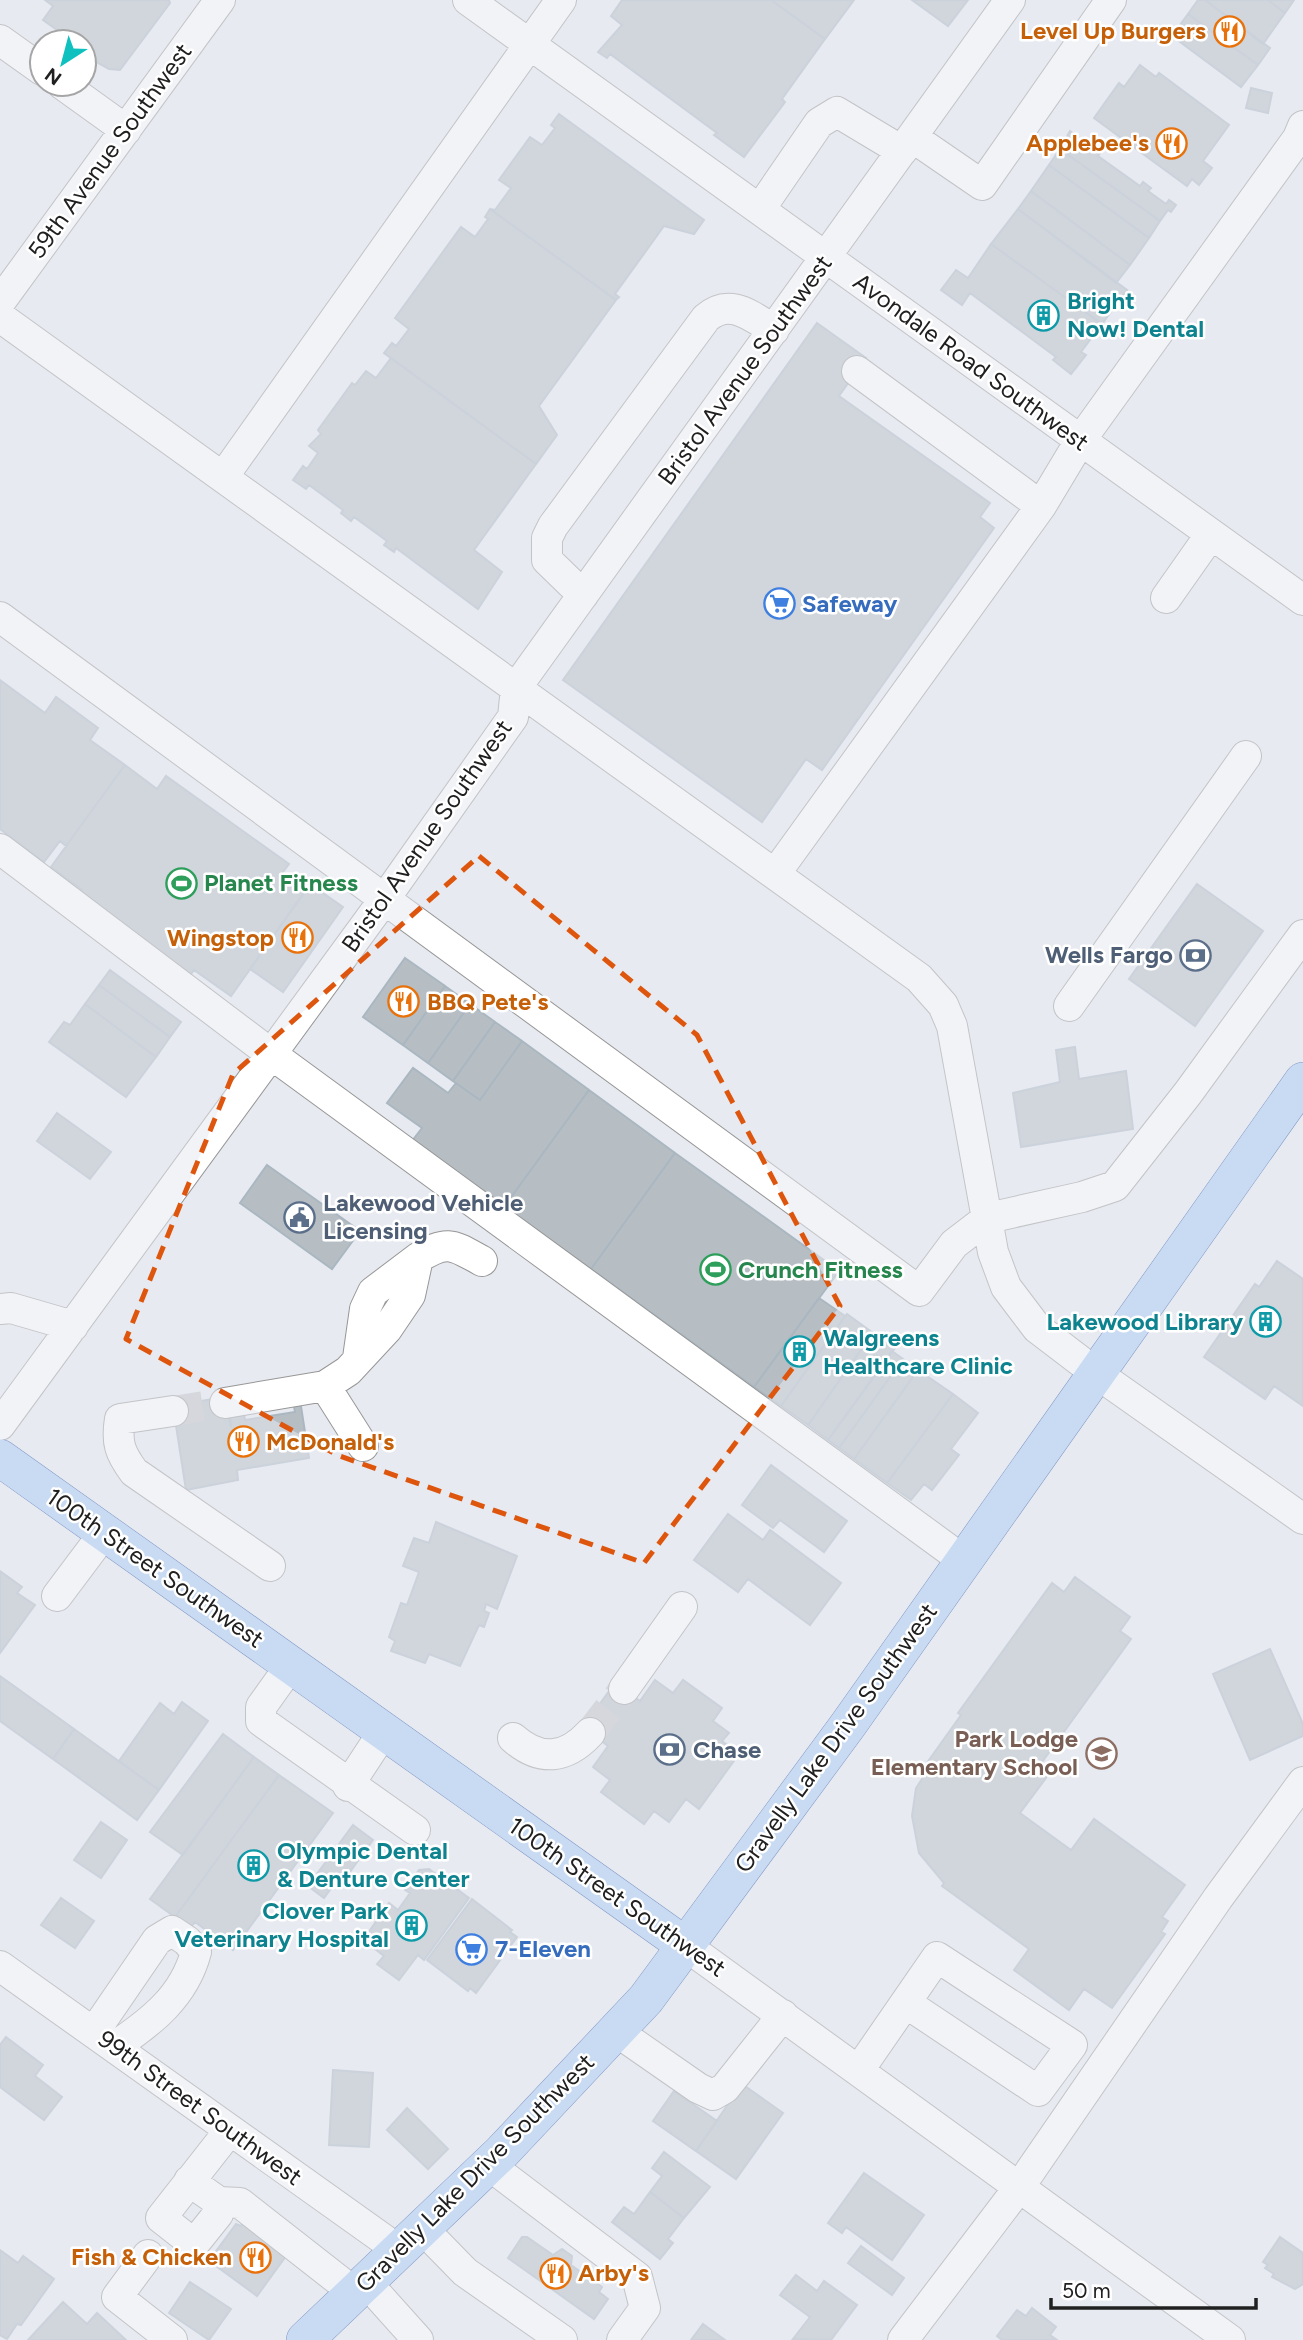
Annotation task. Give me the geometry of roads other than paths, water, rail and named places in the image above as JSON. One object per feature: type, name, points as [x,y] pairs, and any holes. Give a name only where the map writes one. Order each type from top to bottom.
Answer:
[{"type":"main road","name":"Gravelly Lake Drive Southwest","points":[[305,2340],[489,2165],[616,2031],[686,1946],[848,1725],[1303,1081]]},
{"type":"main road","name":"100th Street Southwest","points":[[0,1458],[686,1946]]},
{"type":"street","name":"59th Avenue Southwest","points":[[0,302],[220,0]]},
{"type":"street","name":"Avondale Road Southwest","points":[[468,0],[1303,600]]},
{"type":"street","points":[[223,477],[561,0]]},
{"type":"street","name":"Bristol Avenue Southwest","points":[[0,1425],[386,897],[513,717],[516,688],[1010,0]]},
{"type":"street","points":[[760,209],[819,123],[838,112],[907,144],[982,185],[1111,0]]},
{"type":"street","points":[[0,40],[28,60]]},
{"type":"street","points":[[81,98],[126,130]]},
{"type":"street","points":[[775,874],[1041,506],[1080,441],[1298,138],[1303,126]]},
{"type":"street","points":[[583,595],[547,560],[544,551],[553,526],[705,318],[715,309],[732,306],[775,330]]},
{"type":"street","points":[[0,317],[897,960],[943,1005],[952,1026],[998,1268],[1021,1309],[1044,1334],[1096,1373],[1303,1519]]},
{"type":"street","points":[[857,371],[1041,506]]},
{"type":"street","points":[[1166,598],[1211,534]]},
{"type":"street","points":[[0,617],[386,897],[919,1291],[954,1244],[988,1218],[1082,1197],[1115,1186],[1188,1093],[1303,935]]},
{"type":"street","points":[[1069,1006],[1246,756]]},
{"type":"street","points":[[0,849],[271,1054],[963,1560]]},
{"type":"street","points":[[225,1403],[325,1386],[348,1371],[387,1329],[410,1295],[418,1258],[438,1245],[452,1245],[482,1261]]},
{"type":"street","points":[[0,1309],[11,1308],[73,1326]]},
{"type":"street","points":[[325,1386],[363,1446]]},
{"type":"street","points":[[173,1411],[120,1419],[117,1436],[119,1451],[134,1472],[270,1566]]},
{"type":"street","points":[[57,1596],[105,1532]]},
{"type":"street","points":[[624,1689],[682,1607]]},
{"type":"street","points":[[291,1665],[261,1707],[261,1721],[348,1786],[415,1830]]},
{"type":"street","points":[[348,1786],[384,1731]]},
{"type":"street","points":[[513,1738],[523,1748],[544,1756],[564,1754],[590,1732]]},
{"type":"street","points":[[903,2340],[1020,2186],[1218,1898],[1303,1782]]},
{"type":"street","name":"100th Street Southwest","points":[[686,1946],[1230,2340]]},
{"type":"street","points":[[859,2070],[937,1957],[1072,2045],[1038,2091],[906,2003]]},
{"type":"street","name":"99th Street Southwest","points":[[1,1969],[230,2130],[465,2272],[562,2340]]},
{"type":"street","points":[[616,2031],[698,2088],[713,2095],[725,2088],[783,2015]]},
{"type":"street","points":[[230,2130],[161,2218],[194,2244],[230,2202]]},
{"type":"street","points":[[489,2165],[637,2277],[645,2308],[622,2340]]},
{"type":"street","points":[[189,2181],[230,2202],[360,2288],[418,2340]]},
{"type":"street","points":[[148,2255],[117,2297],[172,2340]]},
{"type":"tunnel","points":[[173,1411],[225,1403]]},
{"type":"tunnel","points":[[590,1733],[624,1689]]},
{"type":"place","name":"Level Up Burgers","points":[[1229,31]]},
{"type":"place","name":"Applebee's","points":[[1172,143]]},
{"type":"place","name":"Bright Now! Dental","points":[[1044,315]]},
{"type":"place","name":"Safeway","points":[[779,604]]},
{"type":"place","name":"Planet Fitness","points":[[181,883]]},
{"type":"place","name":"Wingstop","points":[[297,938]]},
{"type":"place","name":"Wells Fargo","points":[[1196,955]]},
{"type":"place","name":"BBQ Pete's","points":[[404,1002]]},
{"type":"place","name":"Lakewood Vehicle Licensing","points":[[300,1217]]},
{"type":"place","name":"Crunch Fitness","points":[[715,1270]]},
{"type":"place","name":"Lakewood Library","points":[[1266,1322]]},
{"type":"place","name":"Walgreens Healthcare Clinic","points":[[800,1352]]},
{"type":"place","name":"McDonald's","points":[[243,1442]]},
{"type":"place","name":"Chase","points":[[670,1750]]},
{"type":"place","name":"Park Lodge Elementary School","points":[[1101,1753]]},
{"type":"place","name":"Olympic Dental & Denture Center","points":[[254,1865]]},
{"type":"place","name":"Clover Park Veterinary Hospital","points":[[412,1925]]},
{"type":"place","name":"7-Eleven","points":[[472,1949]]},
{"type":"place","name":"Fish & Chicken","points":[[255,2257]]},
{"type":"place","name":"Arby's","points":[[555,2273]]}]
